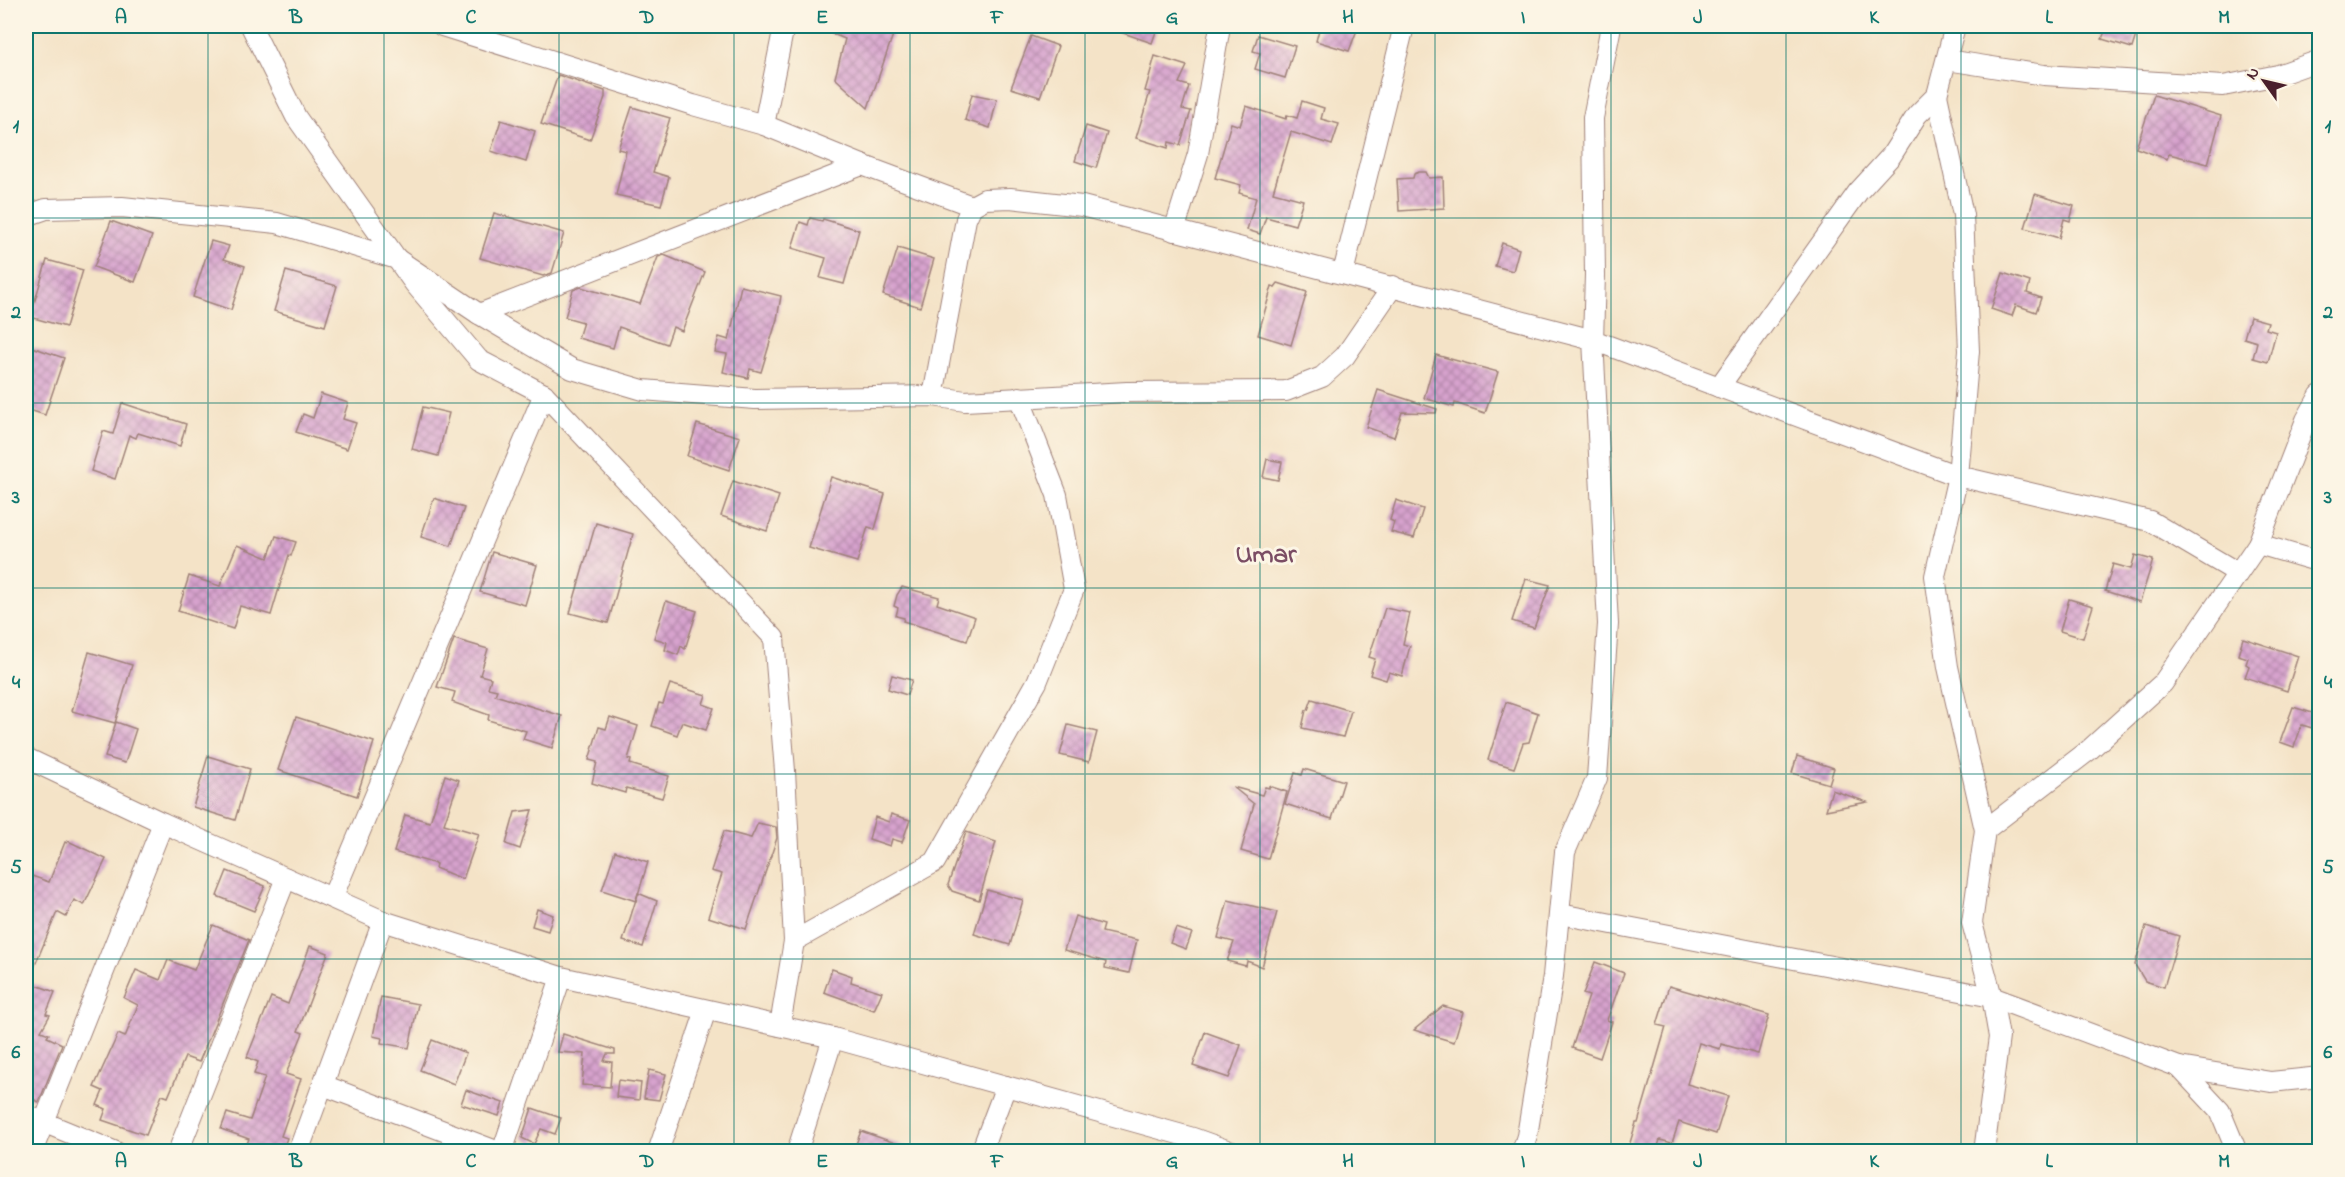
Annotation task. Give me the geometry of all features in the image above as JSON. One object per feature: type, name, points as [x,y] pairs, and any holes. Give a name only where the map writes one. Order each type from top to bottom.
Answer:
[{"type":"street","points":[[251,26],[296,117],[397,259],[478,360],[544,394],[774,638],[785,771],[794,941],[780,1026]]},
{"type":"street","points":[[442,26],[764,125],[972,206]]},
{"type":"street","points":[[764,125],[784,26]]},
{"type":"street","points":[[1174,231],[1198,154],[1220,26]]},
{"type":"street","points":[[1344,273],[1404,26]]},
{"type":"street","points":[[1522,1152],[1527,1136],[1550,998],[1565,852],[1597,778],[1608,624],[1593,340],[1595,275],[1593,118],[1611,26]]},
{"type":"street","points":[[1955,26],[1937,95],[1962,215],[1969,351],[1958,476],[1935,576],[1948,667],[1985,830],[1972,923],[1992,997],[1999,1037],[1984,1152]]},
{"type":"street","points":[[1947,60],[2044,75],[2223,86],[2278,75],[2319,60]]},
{"type":"street","points":[[1719,387],[1858,192],[1891,156],[1917,115],[1937,95]]},
{"type":"street","points":[[479,314],[862,165]]},
{"type":"street","points":[[933,396],[966,219],[972,206],[985,199],[1010,198],[1082,206],[1593,340],[1958,476],[2150,522],[2238,573]]},
{"type":"street","points":[[26,216],[46,209],[122,207],[277,223],[397,259],[479,314],[572,369],[643,390],[755,399],[933,396],[965,401],[1127,392],[1287,391],[1322,377],[1345,356],[1393,286]]},
{"type":"street","points":[[332,898],[544,394]]},
{"type":"street","points":[[1985,830],[2088,752],[2163,683],[2258,544],[2306,420],[2319,395]]},
{"type":"street","points":[[794,941],[935,862],[1037,682],[1074,588],[1057,495],[1020,397]]},
{"type":"street","points":[[2258,544],[2319,561]]},
{"type":"street","points":[[27,765],[383,921],[561,976],[832,1038],[1006,1086],[1191,1145],[1232,1152]]},
{"type":"street","points":[[32,1152],[34,1119],[163,823]]},
{"type":"street","points":[[178,1152],[286,878]]},
{"type":"street","points":[[1560,914],[1992,997],[2179,1067],[2271,1082],[2319,1077]]},
{"type":"street","points":[[298,1152],[383,921]]},
{"type":"street","points":[[323,1085],[500,1152],[561,976]]},
{"type":"street","points":[[658,1152],[706,1011]]},
{"type":"street","points":[[797,1152],[832,1038]]},
{"type":"street","points":[[2179,1067],[2220,1111],[2236,1152]]},
{"type":"street","points":[[981,1152],[1006,1086]]},
{"type":"street","points":[[34,1119],[116,1152]]},
{"type":"building","points":[[813,26],[896,26],[868,108],[835,78],[845,39]]},
{"type":"building","points":[[1110,26],[1158,26],[1152,43],[1109,28]]},
{"type":"building","points":[[1320,26],[1342,26],[1357,30],[1349,51],[1316,41]]},
{"type":"building","points":[[2107,26],[2139,26],[2132,48],[2102,39]]},
{"type":"building","points":[[1258,35],[1295,46],[1285,78],[1255,69],[1260,53],[1253,51]]},
{"type":"building","points":[[1031,36],[1058,46],[1040,97],[1011,88]]},
{"type":"building","points":[[1155,56],[1187,66],[1179,83],[1189,86],[1182,109],[1191,111],[1180,145],[1169,142],[1168,148],[1136,138],[1150,92],[1145,91]]},
{"type":"building","points":[[558,75],[605,91],[590,140],[541,124]]},
{"type":"building","points":[[972,94],[997,99],[990,128],[965,120]]},
{"type":"building","points":[[2154,95],[2221,116],[2208,164],[2169,154],[2167,159],[2136,148]]},
{"type":"building","points":[[1302,101],[1324,108],[1321,119],[1339,124],[1332,145],[1291,132],[1273,192],[1303,200],[1295,225],[1266,217],[1260,234],[1247,230],[1256,198],[1239,193],[1241,185],[1215,178],[1231,123],[1240,126],[1246,106],[1286,119],[1287,115],[1297,118]]},
{"type":"building","points":[[632,107],[670,118],[653,172],[669,177],[661,205],[616,195],[626,151],[618,149]]},
{"type":"building","points":[[501,120],[535,131],[526,162],[491,151]]},
{"type":"building","points":[[1086,126],[1107,133],[1096,168],[1075,161]]},
{"type":"building","points":[[1426,172],[1429,178],[1443,177],[1444,208],[1399,211],[1397,179],[1413,178],[1414,174]]},
{"type":"building","points":[[2035,194],[2074,206],[2070,221],[2064,219],[2059,238],[2025,228]]},
{"type":"building","points":[[494,213],[564,233],[552,273],[543,276],[480,258]]},
{"type":"building","points":[[810,218],[822,221],[823,219],[859,230],[844,284],[820,278],[826,258],[792,248],[800,222],[808,225]]},
{"type":"building","points":[[111,221],[152,236],[135,282],[94,267]]},
{"type":"building","points":[[211,241],[229,246],[224,259],[245,266],[231,310],[193,297]]},
{"type":"building","points":[[1502,243],[1519,249],[1513,271],[1495,266]]},
{"type":"building","points":[[898,248],[934,259],[920,307],[883,295]]},
{"type":"building","points":[[664,255],[705,272],[682,331],[673,327],[667,344],[619,327],[613,348],[578,338],[583,322],[565,317],[573,290],[581,287],[640,304],[658,257]]},
{"type":"building","points":[[47,260],[83,270],[66,327],[30,317]]},
{"type":"building","points":[[286,271],[337,286],[325,326],[274,311]]},
{"type":"building","points":[[2003,273],[2030,282],[2027,293],[2041,298],[2036,312],[2016,305],[2012,316],[1991,309]]},
{"type":"building","points":[[1278,283],[1307,292],[1291,345],[1258,335],[1272,286],[1275,287]]},
{"type":"building","points":[[741,286],[781,296],[777,319],[761,372],[750,369],[748,378],[723,372],[727,354],[715,352],[719,337],[729,340]]},
{"type":"building","points":[[2250,317],[2268,322],[2266,329],[2276,332],[2268,362],[2253,358],[2257,342],[2244,338]]},
{"type":"building","points":[[26,345],[64,358],[45,415],[26,409]]},
{"type":"building","points":[[1436,355],[1498,372],[1485,413],[1455,403],[1454,407],[1424,398]]},
{"type":"building","points":[[1378,390],[1437,409],[1436,413],[1402,412],[1394,437],[1366,427]]},
{"type":"building","points":[[321,394],[348,403],[343,419],[356,423],[347,449],[296,432],[303,414],[313,418]]},
{"type":"building","points":[[122,403],[186,424],[180,446],[138,433],[136,438],[129,435],[115,479],[91,471],[103,431],[113,434]]},
{"type":"building","points":[[423,407],[449,413],[438,456],[412,449]]},
{"type":"building","points":[[697,424],[740,437],[729,470],[687,456]]},
{"type":"building","points":[[1267,459],[1282,462],[1278,480],[1263,477]]},
{"type":"building","points":[[831,477],[885,494],[875,529],[868,527],[857,562],[809,548]]},
{"type":"building","points":[[733,481],[779,496],[767,531],[721,516]]},
{"type":"building","points":[[434,498],[464,508],[451,546],[421,537]]},
{"type":"building","points":[[1396,500],[1423,509],[1414,538],[1391,532],[1394,522],[1390,520]]},
{"type":"building","points":[[596,523],[633,534],[608,623],[570,613]]},
{"type":"building","points":[[276,536],[296,542],[291,556],[289,555],[271,615],[240,606],[233,629],[178,611],[189,576],[220,586],[237,545],[268,558]]},
{"type":"building","points":[[492,552],[537,565],[525,605],[480,592]]},
{"type":"building","points":[[2135,555],[2153,560],[2140,602],[2105,591],[2113,564],[2131,569]]},
{"type":"building","points":[[1526,579],[1550,585],[1534,628],[1512,621]]},
{"type":"building","points":[[902,587],[939,597],[937,604],[975,617],[967,641],[903,621],[904,618],[896,616],[898,608],[894,606]]},
{"type":"building","points":[[2069,599],[2093,606],[2083,638],[2060,631]]},
{"type":"building","points":[[666,601],[697,611],[685,649],[681,646],[678,655],[665,650],[667,642],[654,638]]},
{"type":"building","points":[[1385,608],[1410,613],[1403,644],[1410,646],[1402,676],[1389,672],[1386,680],[1370,675],[1375,659],[1369,657]]},
{"type":"building","points":[[2243,638],[2298,656],[2287,691],[2245,677],[2249,666],[2246,664],[2248,658],[2238,655]]},
{"type":"building","points":[[454,639],[488,649],[480,675],[491,678],[488,688],[497,690],[495,695],[562,716],[552,748],[523,739],[526,731],[488,720],[489,715],[452,702],[455,692],[437,687]]},
{"type":"building","points":[[89,652],[132,665],[115,723],[72,711]]},
{"type":"building","points":[[892,675],[912,680],[907,695],[888,689]]},
{"type":"building","points":[[670,684],[706,695],[703,704],[714,708],[706,730],[682,722],[677,735],[652,726],[659,703],[663,704]]},
{"type":"building","points":[[1312,699],[1351,711],[1343,737],[1302,728],[1306,710]]},
{"type":"building","points":[[1506,702],[1538,713],[1529,742],[1523,743],[1514,768],[1488,760]]},
{"type":"building","points":[[2293,707],[2319,715],[2319,730],[2302,725],[2294,747],[2280,742]]},
{"type":"building","points":[[296,717],[374,742],[357,796],[278,770]]},
{"type":"building","points":[[610,717],[638,726],[628,759],[631,760],[630,764],[669,776],[662,798],[626,788],[625,793],[592,783],[597,762],[589,760],[599,727],[606,729]]},
{"type":"building","points":[[116,722],[136,729],[125,763],[105,757]]},
{"type":"building","points":[[1068,725],[1097,732],[1089,762],[1060,755]]},
{"type":"building","points":[[208,756],[250,769],[235,820],[193,807]]},
{"type":"building","points":[[1797,756],[1834,768],[1829,784],[1792,773]]},
{"type":"building","points":[[1304,769],[1344,781],[1332,819],[1285,804],[1295,773],[1302,775]]},
{"type":"building","points":[[445,775],[459,780],[444,824],[479,834],[463,879],[435,868],[436,864],[394,852],[405,815],[430,822]]},
{"type":"building","points":[[1269,786],[1287,792],[1268,859],[1241,851],[1254,804],[1233,787],[1262,795],[1265,787],[1269,788]]},
{"type":"building","points":[[1832,790],[1867,802],[1826,810]]},
{"type":"building","points":[[532,810],[520,849],[506,844],[515,812]]},
{"type":"building","points":[[891,814],[910,820],[902,842],[892,839],[890,846],[869,839],[875,817],[889,822]]},
{"type":"building","points":[[758,823],[776,827],[777,838],[746,929],[708,917],[722,874],[711,871],[724,831],[751,838]]},
{"type":"building","points":[[966,832],[996,842],[979,900],[952,891],[948,885]]},
{"type":"building","points":[[68,841],[106,859],[84,905],[74,900],[66,917],[57,912],[28,982],[55,992],[46,1014],[50,1015],[41,1031],[49,1034],[47,1037],[62,1044],[39,1102],[26,1096],[26,883],[29,875],[49,882],[65,842]]},
{"type":"building","points":[[615,851],[648,862],[636,901],[602,890]]},
{"type":"building","points":[[227,871],[265,886],[254,911],[217,896]]},
{"type":"building","points":[[987,890],[1023,900],[1010,945],[974,934]]},
{"type":"building","points":[[638,893],[657,901],[643,947],[623,941]]},
{"type":"building","points":[[1228,900],[1277,912],[1262,967],[1247,961],[1246,966],[1227,961],[1234,942],[1218,938]]},
{"type":"building","points":[[537,909],[553,915],[548,931],[532,926]]},
{"type":"building","points":[[1075,916],[1104,925],[1102,932],[1137,940],[1129,973],[1105,968],[1106,962],[1064,950]]},
{"type":"building","points":[[213,925],[249,940],[199,1062],[185,1057],[168,1097],[162,1095],[146,1135],[102,1120],[106,1109],[97,1105],[103,1091],[94,1087],[118,1034],[125,1037],[138,1005],[124,998],[136,970],[160,980],[168,960],[194,970]]},
{"type":"building","points":[[2146,926],[2179,936],[2164,987],[2145,981],[2135,965]]},
{"type":"building","points":[[1176,928],[1192,933],[1186,949],[1170,943]]},
{"type":"building","points":[[310,946],[328,953],[298,1031],[303,1033],[286,1074],[301,1079],[281,1136],[287,1138],[282,1152],[261,1152],[246,1146],[249,1139],[221,1129],[227,1113],[250,1120],[265,1077],[254,1074],[258,1062],[247,1057],[271,997],[288,1004]]},
{"type":"building","points":[[1595,962],[1624,973],[1607,1020],[1612,1022],[1600,1058],[1572,1048],[1589,996],[1583,994]]},
{"type":"building","points":[[832,969],[852,976],[851,982],[882,992],[874,1010],[824,992]]},
{"type":"building","points":[[1669,986],[1769,1015],[1758,1054],[1721,1044],[1720,1049],[1699,1043],[1687,1084],[1728,1096],[1716,1134],[1679,1122],[1672,1143],[1660,1140],[1656,1152],[1647,1152],[1629,1146],[1666,1027],[1657,1025]]},
{"type":"building","points":[[381,997],[418,1004],[409,1048],[381,1043],[382,1038],[373,1036]]},
{"type":"building","points":[[1443,1006],[1463,1012],[1454,1042],[1414,1030]]},
{"type":"building","points":[[1205,1032],[1241,1045],[1229,1078],[1193,1066]]},
{"type":"building","points":[[563,1034],[615,1050],[615,1054],[607,1054],[604,1061],[612,1062],[610,1087],[582,1085],[585,1054],[558,1052]]},
{"type":"building","points":[[432,1040],[466,1053],[454,1084],[420,1070]]},
{"type":"building","points":[[649,1070],[666,1074],[659,1100],[644,1098]]},
{"type":"building","points":[[618,1080],[641,1083],[639,1100],[616,1097]]},
{"type":"building","points":[[466,1090],[503,1103],[499,1116],[461,1104]]},
{"type":"building","points":[[532,1108],[561,1118],[555,1134],[541,1129],[534,1144],[522,1138]]},
{"type":"building","points":[[861,1131],[912,1149],[912,1152],[853,1152]]},
{"type":"district","name":"Umar","points":[[1266,553]]}]
